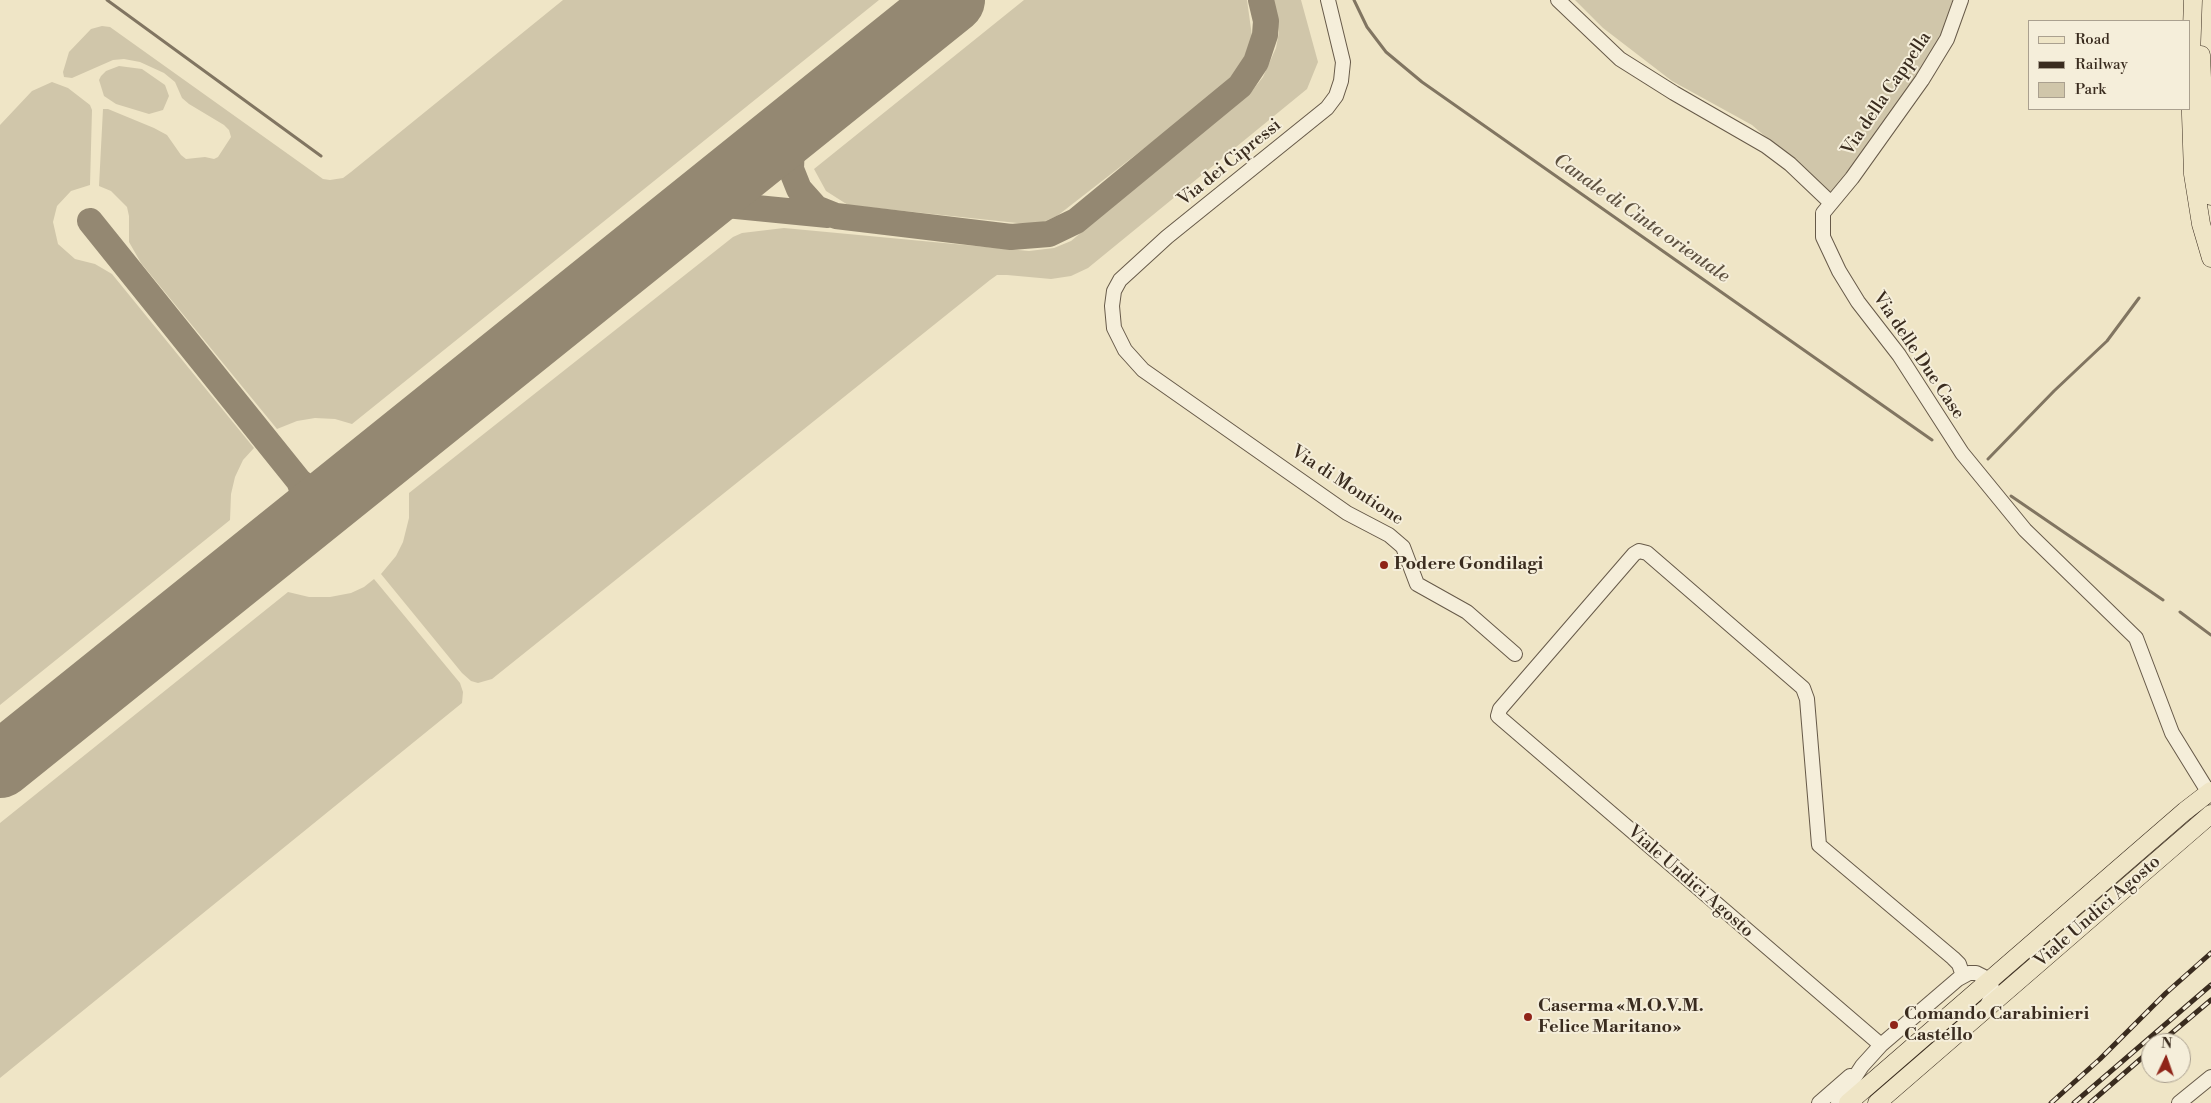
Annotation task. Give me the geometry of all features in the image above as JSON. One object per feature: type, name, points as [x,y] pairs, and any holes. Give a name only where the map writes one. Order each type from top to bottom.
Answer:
[{"type":"main road","points":[[2191,57],[2193,0]]},
{"type":"main road","points":[[2199,0],[2204,144],[2211,196]]},
{"type":"main road","points":[[2191,110],[2192,165],[2201,224],[2211,258]]},
{"type":"main road","name":"Viale Undici Agosto","points":[[1848,1103],[2185,811],[2210,793]]},
{"type":"main road","name":"Viale Undici Agosto","points":[[1878,1103],[2211,814]]},
{"type":"street","name":"Via dei Cipressi","points":[[1120,341],[1114,328],[1112,313],[1114,291],[1120,280],[1167,237],[1327,108],[1336,96],[1341,81],[1343,62],[1328,0]]},
{"type":"street","points":[[1558,0],[1620,59],[1674,93],[1766,146],[1790,164],[1831,203]]},
{"type":"street","name":"Via della Cappella","points":[[1831,203],[1852,178],[1932,64],[1953,28],[1961,0]]},
{"type":"street","name":"Via delle Due Case","points":[[1831,203],[1822,218],[1823,237],[1858,302],[1899,355],[1944,427],[1988,486],[2025,530],[2136,638],[2172,733],[2210,793]]},
{"type":"street","name":"Via di Montione","points":[[1120,341],[1128,355],[1149,374],[1347,513],[1389,535],[1403,547],[1417,584],[1467,612],[1483,624],[1515,654]]},
{"type":"street","name":"Viale Undici Agosto","points":[[1881,1045],[1499,718],[1498,713],[1500,709],[1634,554],[1639,551],[1647,553],[1804,688],[1807,699],[1820,846],[1953,958],[1959,964],[1963,976]]},
{"type":"street","points":[[1819,1103],[1862,1066],[1881,1045],[1963,976],[1976,973],[1990,980]]},
{"type":"street","name":"Viale Undici Agosto","points":[[1985,1010],[1993,995],[1993,984],[1990,980]]},
{"type":"street","points":[[1838,1103],[1862,1066]]},
{"type":"street","points":[[2179,1103],[2211,1077]]},
{"type":"green space","points":[[563,0],[879,0],[352,424],[335,419],[315,418],[297,421],[277,429],[141,263],[129,242],[127,207],[111,191],[99,186],[103,109],[108,109],[167,135],[186,159],[205,157],[214,159],[218,157],[231,137],[229,130],[182,98],[175,82],[164,73],[140,62],[124,59],[113,60],[72,78],[64,77],[63,72],[69,52],[91,29],[102,26],[110,27],[323,179],[330,180],[343,178],[351,172]]},
{"type":"green space","points":[[1024,0],[1247,0],[1252,36],[1242,64],[1223,87],[1057,216],[1036,225],[848,205],[826,191],[814,169]]},
{"type":"green space","points":[[1273,0],[1301,0],[1318,62],[1307,89],[1088,268],[1071,276],[1051,279],[997,275],[990,280],[492,679],[478,683],[471,681],[462,673],[381,574],[396,556],[403,542],[409,518],[409,493],[733,237],[742,233],[784,228],[1029,251],[1054,248],[1071,241],[1252,91],[1263,77],[1276,48],[1279,32]]},
{"type":"green space","points":[[1575,0],[1957,0],[1943,40],[1834,191],[1828,191],[1752,125],[1672,81],[1603,28]]},
{"type":"green space","points":[[119,66],[142,69],[165,85],[169,96],[163,110],[149,114],[116,104],[104,96],[99,80],[101,76],[106,71]]},
{"type":"green space","points":[[52,82],[68,88],[90,105],[92,110],[90,185],[71,191],[57,206],[53,222],[58,244],[75,259],[95,264],[112,274],[254,448],[243,460],[235,477],[231,494],[230,520],[0,705],[0,125],[32,91]]},
{"type":"green space","points":[[374,579],[460,683],[463,692],[462,703],[0,1078],[0,823],[288,592],[309,597],[330,597],[351,593],[364,587]]},
{"type":"waterway","points":[[107,0],[321,156]]},
{"type":"waterway","name":"Canale di Cinta orientale","points":[[1354,0],[1367,27],[1386,52],[1422,82],[1932,440]]},
{"type":"waterway","points":[[1988,459],[2054,391],[2107,341],[2139,298]]},
{"type":"waterway","name":"Canale di Cinta orientale","points":[[2011,496],[2163,600]]},
{"type":"waterway","name":"Canale di Cinta orientale","points":[[2180,612],[2211,635]]},
{"type":"taxiway","points":[[803,119],[792,143],[791,169],[799,189],[816,208],[836,216],[1011,237],[1049,234],[1076,221],[1240,86],[1256,62],[1265,35],[1266,21],[1261,0]]},
{"type":"taxiway","points":[[657,237],[696,213],[726,205],[828,215]]},
{"type":"taxiway","points":[[90,221],[299,481]]},
{"type":"taxiway","points":[[298,526],[306,500],[299,481],[309,489],[318,492],[326,492],[347,486]]},
{"type":"runway","points":[[0,765],[952,0]]},
{"type":"railway","points":[[2051,1103],[2100,1059],[2166,993],[2211,953]]},
{"type":"railway","points":[[2074,1103],[2211,985]]},
{"type":"railway","points":[[2172,1033],[2211,1000]]},
{"type":"railway","points":[[2090,1103],[2141,1059]]},
{"type":"place","name":"Podere Gondilagi","points":[[1384,565]]},
{"type":"place","name":"Caserma «M.O.V.M. Felice Maritano»","points":[[1528,1017]]},
{"type":"place","name":"Comando Carabinieri Castello","points":[[1894,1025]]}]
